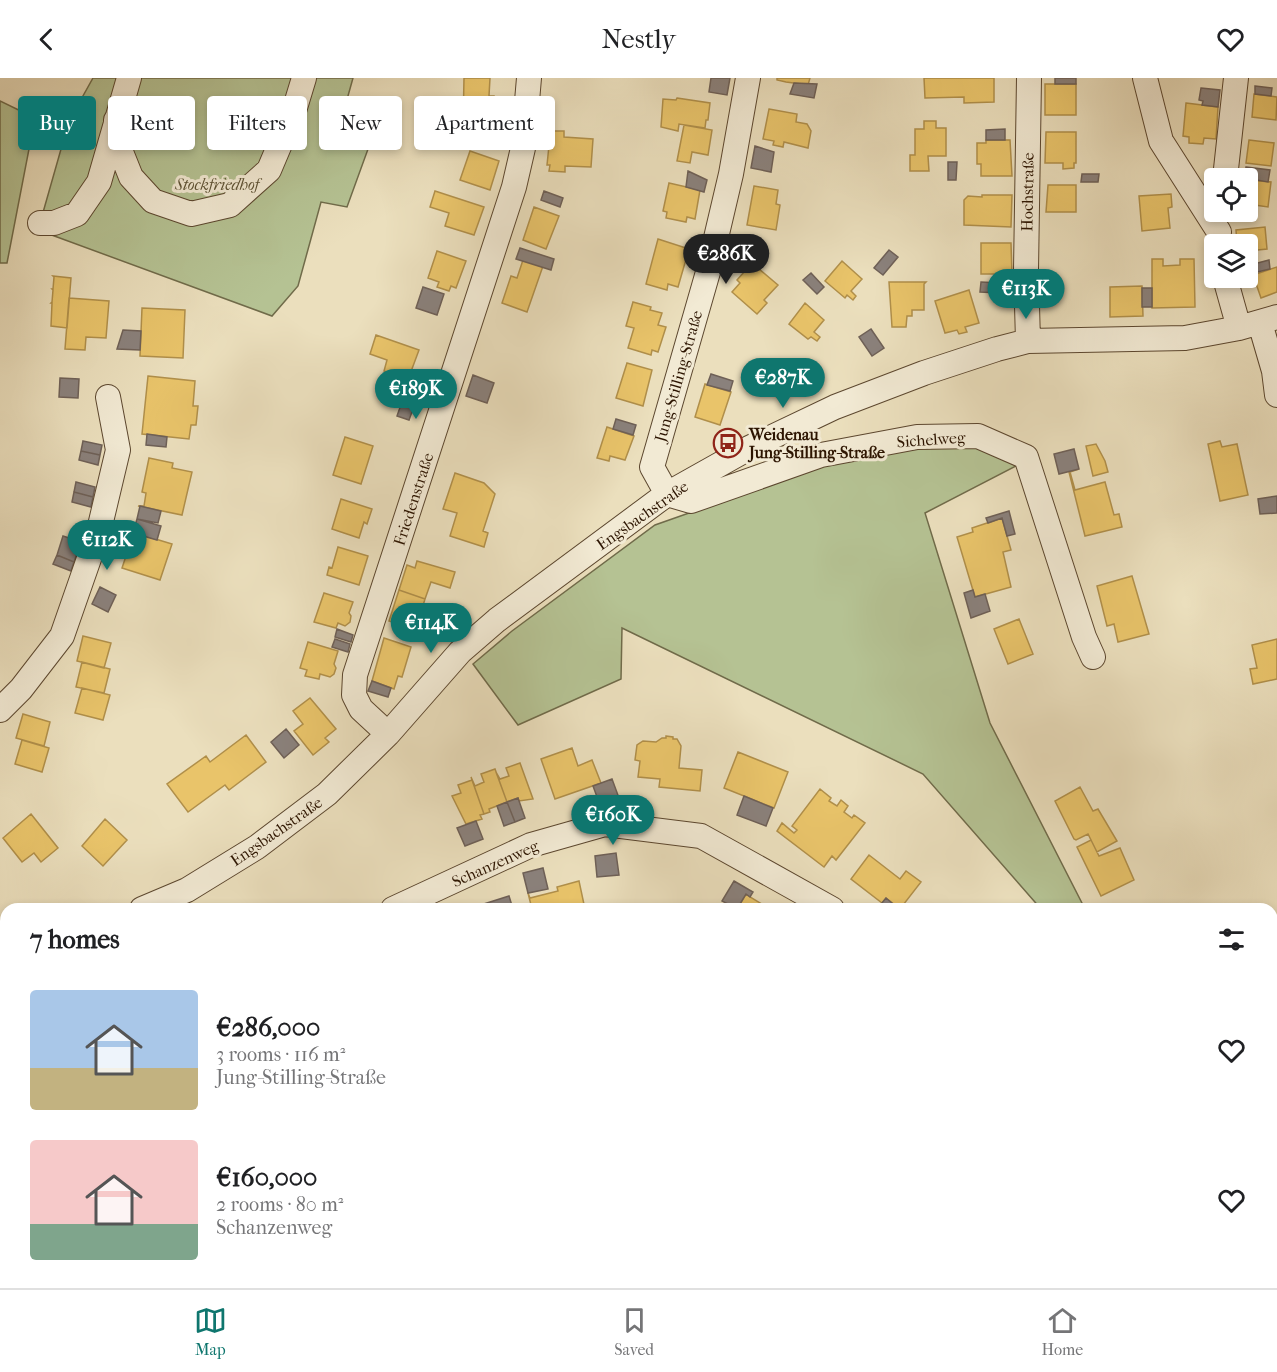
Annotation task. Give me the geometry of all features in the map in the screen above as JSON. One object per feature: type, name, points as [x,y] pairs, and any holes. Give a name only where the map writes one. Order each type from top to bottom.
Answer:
[{"type":"street","points":[[123,96],[129,78]]},
{"type":"street","points":[[121,150],[131,177],[153,201],[191,214],[230,205],[269,170],[294,111],[304,78]]},
{"type":"street","name":"Friedenstraße","points":[[388,734],[361,709],[354,695],[355,675],[514,187],[523,148],[529,78]]},
{"type":"street","name":"Jung-Stilling-Straße","points":[[667,494],[652,467],[708,272],[731,174],[748,78]]},
{"type":"street","name":"Hochstraße","points":[[1028,341],[1026,258],[1029,78]]},
{"type":"street","points":[[1145,78],[1161,141],[1220,229]]},
{"type":"street","points":[[1226,168],[1236,78]]},
{"type":"street","points":[[40,223],[54,224],[77,214],[99,182],[108,149]]},
{"type":"street","points":[[1233,288],[1259,323],[1274,372],[1277,395]]},
{"type":"street","name":"Engsbachstraße","points":[[156,903],[187,890],[257,847],[327,794],[388,734],[460,652],[496,620],[667,494],[749,448],[835,407],[924,373],[1028,341],[1185,338],[1259,323]]},
{"type":"street","points":[[0,710],[21,689],[62,636],[96,541],[118,450],[108,397]]},
{"type":"street","name":"Sichelweg","points":[[667,494],[691,501],[821,455],[917,437],[978,436],[1026,457],[1084,637],[1094,657]]},
{"type":"street","name":"Schanzenweg","points":[[406,903],[531,845],[606,824],[701,836],[821,903]]},
{"type":"green space","name":"Stockfriedhof","points":[[93,78],[353,78],[348,96],[319,96],[319,150],[368,150],[347,207],[321,202],[298,286],[272,316],[38,230],[61,150],[96,150],[96,96],[83,96]]},
{"type":"green space","points":[[0,101],[18,110],[18,150],[29,150],[7,263],[0,263]]},
{"type":"green space","points":[[915,444],[977,447],[1018,465],[925,513],[990,723],[1082,903],[1036,903],[923,774],[622,628],[621,679],[518,725],[473,664],[512,631],[655,525],[828,464]]},
{"type":"building: Homes","points":[[464,78],[490,78],[489,96],[464,96]]},
{"type":"building: Homes","points":[[777,78],[810,78],[808,85],[777,80]]},
{"type":"building: Homes","points":[[924,78],[994,78],[994,102],[964,103],[964,97],[925,98]]},
{"type":"building: Homes","points":[[1045,84],[1076,84],[1076,115],[1045,115]]},
{"type":"building: Homes","points":[[1254,94],[1277,97],[1276,120],[1252,117]]},
{"type":"building: Homes","points":[[677,98],[710,103],[705,128],[679,124],[678,131],[661,127],[663,99],[676,100]]},
{"type":"building: Homes","points":[[1186,103],[1218,107],[1216,139],[1204,138],[1203,144],[1189,143],[1189,137],[1183,136]]},
{"type":"building: Homes","points":[[769,109],[797,114],[796,122],[807,124],[811,131],[808,148],[784,142],[783,147],[773,145],[774,141],[763,139]]},
{"type":"building: Homes","points":[[924,121],[936,121],[936,128],[946,128],[946,156],[928,156],[929,171],[910,171],[910,155],[915,155],[915,129],[924,129]]},
{"type":"building: Homes","points":[[684,125],[712,130],[708,155],[692,152],[690,163],[677,161]]},
{"type":"building: Homes","points":[[555,131],[564,131],[564,137],[593,139],[591,167],[565,166],[565,172],[549,171],[550,165],[547,165],[549,150],[555,150]]},
{"type":"building: Homes","points":[[1046,132],[1076,132],[1074,168],[1063,169],[1063,163],[1045,163]]},
{"type":"building: Homes","points":[[986,140],[1010,140],[1012,176],[981,176],[981,164],[977,164],[977,143],[986,143]]},
{"type":"building: Homes","points":[[1249,140],[1274,143],[1271,166],[1246,163]]},
{"type":"building: Homes","points":[[470,151],[499,161],[490,190],[460,180]]},
{"type":"building: Homes","points":[[1258,181],[1271,182],[1268,207],[1258,206]]},
{"type":"building: Homes","points":[[669,183],[700,190],[695,219],[687,217],[686,222],[666,218],[667,212],[663,211]]},
{"type":"building: Homes","points":[[1048,185],[1076,185],[1076,212],[1046,212]]},
{"type":"building: Homes","points":[[754,186],[778,190],[776,204],[780,205],[776,230],[747,225]]},
{"type":"building: Homes","points":[[435,191],[484,207],[474,235],[445,226],[449,213],[430,207]]},
{"type":"building: Homes","points":[[1171,194],[1172,207],[1168,208],[1170,228],[1142,231],[1139,196]]},
{"type":"building: Homes","points":[[982,195],[1012,195],[1011,227],[964,225],[964,200],[968,196],[982,197]]},
{"type":"building: Homes","points":[[534,207],[559,216],[546,249],[523,240]]},
{"type":"building: Homes","points":[[1265,227],[1267,249],[1258,250],[1258,234],[1236,234],[1236,230]]},
{"type":"building: Homes","points":[[658,239],[689,249],[678,287],[668,284],[667,290],[646,284]]},
{"type":"building: Homes","points":[[981,243],[1011,243],[1012,274],[981,274]]},
{"type":"building: Homes","points":[[437,251],[466,261],[456,288],[451,286],[449,291],[437,287],[439,282],[428,278]]},
{"type":"building: Homes","points":[[1152,259],[1163,259],[1163,266],[1180,265],[1180,259],[1194,259],[1195,307],[1152,308]]},
{"type":"building: Homes","points":[[523,260],[543,266],[527,312],[502,303],[511,276],[517,278]]},
{"type":"building: Homes","points":[[842,261],[862,279],[851,291],[856,296],[853,300],[847,295],[845,298],[825,281]]},
{"type":"building: Homes","points":[[752,263],[778,285],[764,300],[767,303],[757,314],[732,292],[740,283],[737,280]]},
{"type":"building: Homes","points":[[1277,267],[1277,292],[1261,298],[1258,288],[1258,273]]},
{"type":"building: Homes","points":[[53,276],[71,278],[67,328],[51,326]]},
{"type":"building: Homes","points":[[889,282],[926,282],[924,284],[924,310],[912,310],[912,316],[907,316],[906,327],[892,327]]},
{"type":"building: Homes","points":[[1142,286],[1143,316],[1110,317],[1110,287]]},
{"type":"building: Homes","points":[[969,290],[979,323],[965,327],[967,332],[959,334],[957,330],[945,333],[935,301]]},
{"type":"building: Homes","points":[[69,298],[109,301],[106,338],[86,337],[85,350],[65,349]]},
{"type":"building: Homes","points":[[633,302],[662,313],[658,325],[666,327],[658,352],[652,350],[651,355],[628,348],[634,328],[626,326]]},
{"type":"building: Homes","points":[[805,303],[824,320],[814,332],[820,337],[817,341],[811,337],[808,339],[789,324]]},
{"type":"building: Homes","points":[[142,308],[185,310],[183,358],[140,356]]},
{"type":"building: Homes","points":[[376,335],[419,350],[406,385],[397,382],[399,376],[384,371],[387,360],[370,354]]},
{"type":"building: Homes","points":[[784,360],[806,382],[798,390],[795,388],[782,402],[762,384]]},
{"type":"building: Homes","points":[[627,363],[652,370],[643,406],[616,398]]},
{"type":"building: Homes","points":[[148,376],[195,381],[193,406],[198,406],[196,425],[191,425],[189,439],[142,434]]},
{"type":"building: Homes","points":[[705,384],[731,392],[720,425],[695,417]]},
{"type":"building: Homes","points":[[607,427],[634,436],[625,460],[610,456],[609,461],[597,458]]},
{"type":"building: Homes","points":[[345,437],[373,446],[361,484],[333,475]]},
{"type":"building: Homes","points":[[1220,441],[1222,447],[1237,444],[1248,495],[1220,501],[1208,444]]},
{"type":"building: Homes","points":[[1096,444],[1108,472],[1093,476],[1086,446]]},
{"type":"building: Homes","points":[[149,458],[173,463],[172,468],[192,472],[182,515],[138,506],[144,506],[146,493],[142,492]]},
{"type":"building: Homes","points":[[1079,469],[1070,472],[1075,490],[1105,482],[1114,515],[1119,514],[1122,527],[1085,536],[1069,472]]},
{"type":"building: Homes","points":[[455,473],[484,483],[495,494],[483,531],[488,533],[484,547],[450,536],[457,513],[443,509]]},
{"type":"building: Homes","points":[[341,499],[372,509],[367,524],[364,522],[359,538],[332,529]]},
{"type":"building: Homes","points":[[1002,518],[1011,550],[1003,552],[1011,587],[975,597],[957,537],[973,532],[972,528]]},
{"type":"building: Homes","points":[[139,534],[172,544],[160,580],[122,568],[133,544],[136,545]]},
{"type":"building: Homes","points":[[338,547],[368,556],[359,585],[327,575],[329,567],[332,568]]},
{"type":"building: Homes","points":[[417,561],[455,572],[450,588],[431,582],[425,599],[399,590],[407,565],[415,568]]},
{"type":"building: Homes","points":[[1132,576],[1149,634],[1118,642],[1114,624],[1107,626],[1097,586]]},
{"type":"building: Homes","points":[[399,590],[425,599],[421,612],[428,615],[425,625],[429,626],[424,641],[398,633],[401,624],[389,621]]},
{"type":"building: Homes","points":[[324,593],[353,602],[349,613],[350,622],[345,626],[338,623],[336,628],[314,622]]},
{"type":"building: Homes","points":[[1019,619],[1033,654],[1008,664],[994,629]]},
{"type":"building: Homes","points":[[83,636],[111,643],[104,668],[77,661]]},
{"type":"building: Homes","points":[[384,638],[411,647],[402,677],[398,676],[394,689],[372,681]]},
{"type":"building: Homes","points":[[1277,639],[1277,679],[1253,684],[1250,669],[1257,668],[1252,645]]},
{"type":"building: Homes","points":[[308,642],[338,651],[334,664],[336,668],[330,677],[320,674],[319,679],[305,676],[307,670],[300,668]]},
{"type":"building: Homes","points":[[82,662],[110,669],[104,693],[76,687]]},
{"type":"building: Homes","points":[[82,688],[110,695],[103,720],[75,713]]},
{"type":"building: Homes","points":[[310,698],[336,729],[325,738],[329,742],[313,755],[294,731],[303,724],[293,711]]},
{"type":"building: Homes","points":[[23,714],[50,722],[44,746],[16,738]]},
{"type":"building: Homes","points":[[246,735],[266,762],[229,790],[225,785],[188,812],[167,784],[206,756],[210,762]]},
{"type":"building: Homes","points":[[666,736],[677,739],[681,746],[679,768],[702,770],[700,791],[659,787],[660,779],[638,777],[640,761],[635,760],[637,745],[643,741],[656,742]]},
{"type":"building: Homes","points":[[22,740],[49,748],[42,772],[15,764]]},
{"type":"building: Homes","points":[[572,748],[578,766],[592,760],[601,783],[555,799],[541,759]]},
{"type":"building: Homes","points":[[738,752],[788,772],[774,808],[724,788]]},
{"type":"building: Homes","points":[[520,763],[533,799],[519,801],[518,798],[507,802],[496,772],[500,779],[509,776],[506,768]]},
{"type":"building: Homes","points":[[495,769],[507,802],[489,809],[490,812],[484,814],[471,777],[475,786],[484,782],[481,774]]},
{"type":"building: Homes","points":[[472,780],[484,814],[480,815],[482,819],[466,824],[452,796],[461,793],[458,785]]},
{"type":"building: Homes","points":[[1080,787],[1093,811],[1098,809],[1117,841],[1097,852],[1088,834],[1074,839],[1055,801]]},
{"type":"building: Homes","points":[[820,789],[831,798],[829,801],[837,806],[841,800],[848,806],[844,812],[852,818],[854,815],[865,823],[836,860],[832,856],[824,867],[777,831],[782,823],[794,833],[797,830],[792,826]]},
{"type":"building: Homes","points":[[31,814],[58,848],[41,862],[34,853],[22,862],[3,838]]},
{"type":"building: Homes","points":[[105,819],[127,840],[103,866],[82,846]]},
{"type":"building: Homes","points":[[1091,840],[1099,856],[1120,848],[1134,880],[1101,896],[1077,847]]},
{"type":"building: Homes","points":[[869,855],[900,879],[906,871],[921,882],[905,903],[892,903],[886,898],[882,903],[851,879]]},
{"type":"building: Homes","points":[[579,881],[584,903],[530,903],[528,893],[530,898],[558,891],[557,887]]},
{"type":"building: Homes","points":[[746,894],[760,903],[741,903]]},
{"type":"building: Industry","points":[[711,78],[730,78],[727,95],[709,92]]},
{"type":"building: Industry","points":[[1055,78],[1076,78],[1076,84],[1055,84]]},
{"type":"building: Industry","points":[[794,83],[817,84],[814,98],[790,94]]},
{"type":"building: Industry","points":[[1255,86],[1272,88],[1271,96],[1255,94]]},
{"type":"building: Industry","points":[[1201,88],[1220,90],[1218,107],[1202,105],[1203,101],[1199,100]]},
{"type":"building: Industry","points":[[1005,129],[1005,140],[986,140],[986,130]]},
{"type":"building: Industry","points":[[755,146],[774,152],[771,172],[751,168]]},
{"type":"building: Industry","points":[[948,162],[957,162],[956,180],[948,180]]},
{"type":"building: Industry","points":[[1258,168],[1270,170],[1268,182],[1258,180]]},
{"type":"building: Industry","points":[[688,171],[707,180],[704,192],[686,187]]},
{"type":"building: Industry","points":[[1082,174],[1099,174],[1098,182],[1081,182]]},
{"type":"building: Industry","points":[[544,191],[563,198],[560,207],[541,200]]},
{"type":"building: Industry","points":[[743,235],[757,250],[750,257],[736,243]]},
{"type":"building: Industry","points":[[520,248],[554,259],[551,270],[516,259]]},
{"type":"building: Industry","points":[[889,250],[898,257],[883,275],[874,268]]},
{"type":"building: Industry","points":[[1269,260],[1270,269],[1258,272],[1258,263]]},
{"type":"building: Industry","points":[[811,273],[824,287],[817,294],[803,280]]},
{"type":"building: Industry","points":[[981,282],[999,283],[999,293],[980,292]]},
{"type":"building: Industry","points":[[423,287],[444,294],[437,315],[416,308]]},
{"type":"building: Industry","points":[[1142,288],[1152,288],[1152,307],[1142,307]]},
{"type":"building: Industry","points":[[871,329],[884,348],[872,356],[859,337]]},
{"type":"building: Industry","points":[[123,330],[141,331],[140,350],[117,349]]},
{"type":"building: Industry","points":[[711,374],[733,381],[730,391],[707,385]]},
{"type":"building: Industry","points":[[473,375],[494,383],[487,403],[466,396]]},
{"type":"building: Industry","points":[[60,378],[79,379],[78,398],[59,397]]},
{"type":"building: Industry","points":[[404,396],[416,401],[409,420],[397,416]]},
{"type":"building: Industry","points":[[616,419],[636,425],[633,435],[613,429]]},
{"type":"building: Industry","points":[[147,434],[167,437],[166,447],[146,445]]},
{"type":"building: Industry","points":[[83,441],[102,445],[100,455],[81,451]]},
{"type":"building: Industry","points":[[1074,449],[1079,469],[1059,474],[1054,454]]},
{"type":"building: Industry","points":[[81,451],[100,455],[98,465],[79,460]]},
{"type":"building: Industry","points":[[76,482],[95,487],[93,497],[74,492]]},
{"type":"building: Industry","points":[[74,492],[93,497],[91,507],[72,502]]},
{"type":"building: Industry","points":[[1277,496],[1277,513],[1260,514],[1258,499]]},
{"type":"building: Industry","points":[[140,506],[161,511],[158,523],[137,519]]},
{"type":"building: Industry","points":[[1009,511],[1015,534],[1007,536],[1002,518],[988,523],[986,518]]},
{"type":"building: Industry","points":[[137,519],[161,526],[157,540],[133,533]]},
{"type":"building: Industry","points":[[63,536],[81,542],[74,562],[57,555]]},
{"type":"building: Industry","points":[[57,555],[74,562],[71,571],[53,564]]},
{"type":"building: Industry","points":[[100,587],[116,595],[108,612],[92,604]]},
{"type":"building: Industry","points":[[973,590],[975,597],[985,594],[990,611],[971,618],[964,593]]},
{"type":"building: Industry","points":[[337,629],[353,635],[351,642],[335,637]]},
{"type":"building: Industry","points":[[335,639],[350,644],[348,652],[332,647]]},
{"type":"building: Industry","points":[[372,681],[391,688],[388,697],[368,691]]},
{"type":"building: Industry","points":[[286,729],[299,745],[284,758],[271,742]]},
{"type":"building: Industry","points":[[612,779],[619,798],[600,805],[593,786]]},
{"type":"building: Industry","points":[[744,796],[773,808],[766,826],[737,815]]},
{"type":"building: Industry","points":[[518,798],[525,818],[515,822],[507,802]]},
{"type":"building: Industry","points":[[507,802],[515,822],[504,826],[497,806]]},
{"type":"building: Industry","points":[[476,821],[483,839],[465,846],[457,828]]},
{"type":"building: Industry","points":[[616,853],[619,875],[597,877],[595,856]]},
{"type":"building: Industry","points":[[543,868],[548,889],[528,893],[523,873]]},
{"type":"building: Industry","points":[[734,881],[753,892],[750,897],[746,894],[741,903],[722,901]]},
{"type":"building: Industry","points":[[509,896],[511,903],[487,903]]},
{"type":"building: Industry","points":[[886,898],[892,903],[882,903]]},
{"type":"place","name":"Weidenau Jung-Stilling-Straße","points":[[728,443]]}]
